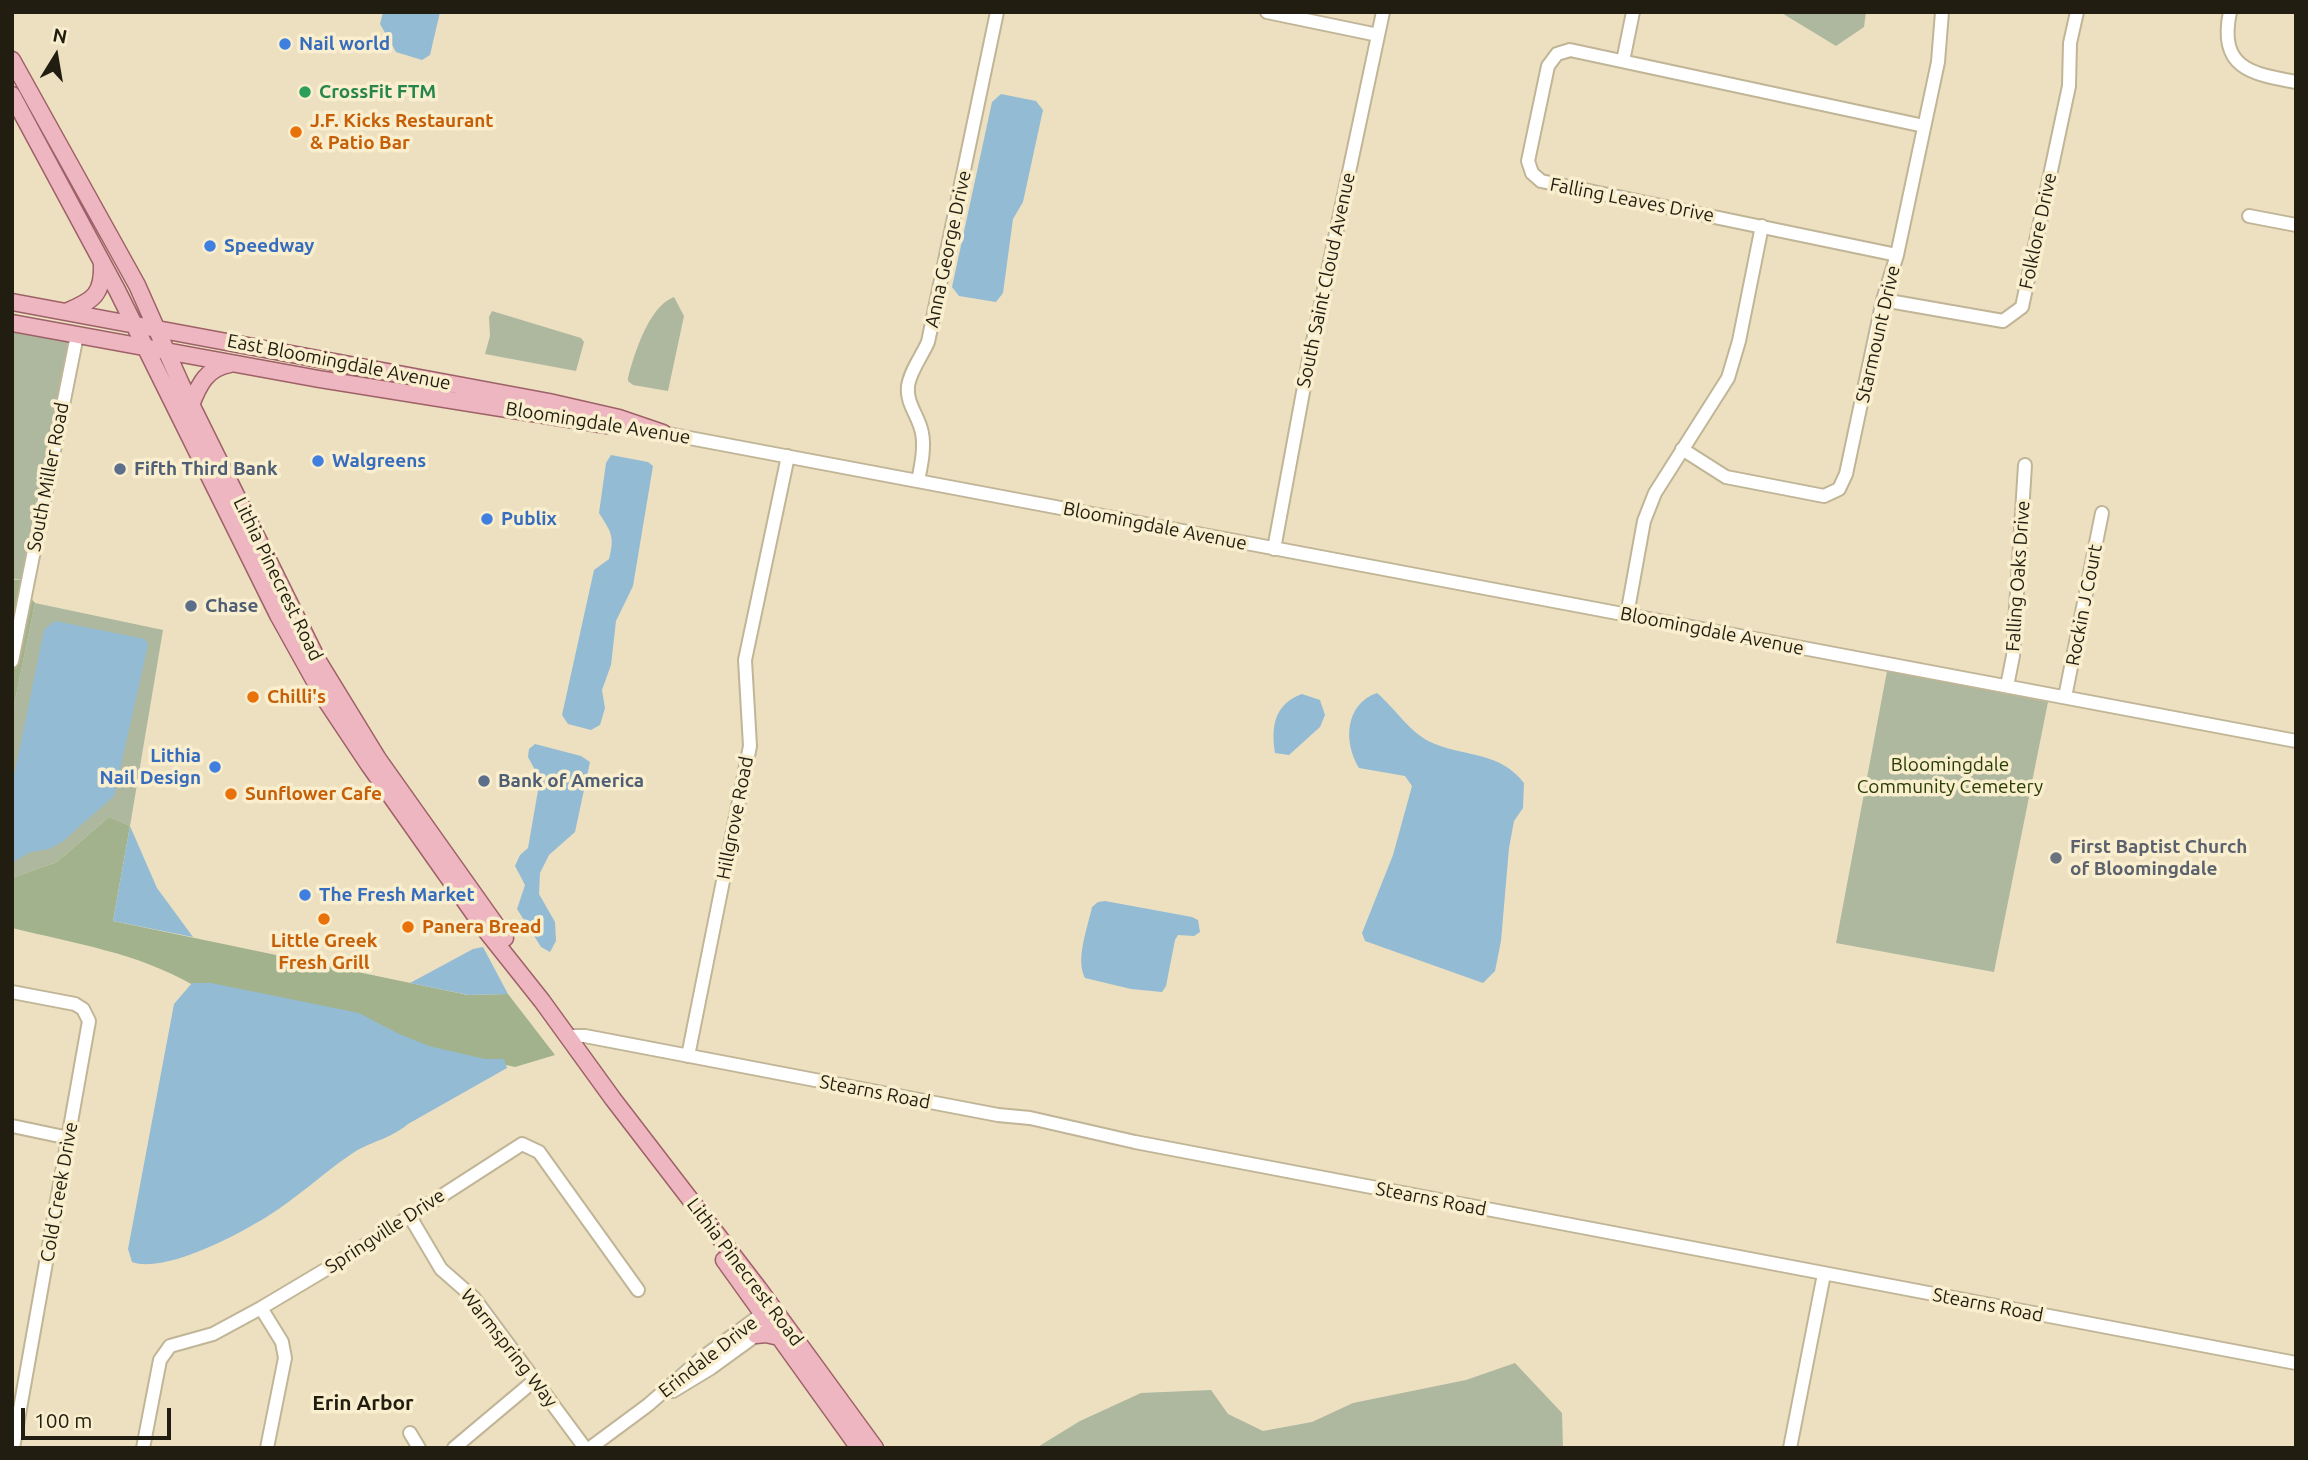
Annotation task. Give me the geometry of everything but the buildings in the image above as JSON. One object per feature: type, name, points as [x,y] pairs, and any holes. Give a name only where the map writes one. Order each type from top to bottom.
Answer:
[{"type":"main road","name":"Lithia Pinecrest Road","points":[[12,60],[137,285],[191,405],[330,683],[378,759],[515,953],[542,1000]]},
{"type":"main road","name":"Lithia Pinecrest Road","points":[[12,95],[133,323],[278,615],[314,681],[416,833],[484,928],[542,1000],[859,1448]]},
{"type":"main road","points":[[68,311],[94,298],[102,282],[102,264]]},
{"type":"main road","name":"East Bloomingdale Avenue","points":[[12,302],[550,402],[619,418],[663,433]]},
{"type":"main road","name":"Bloomingdale Avenue","points":[[12,323],[231,363],[663,433]]},
{"type":"main road","points":[[191,405],[199,385],[209,372],[231,363]]},
{"type":"main road","name":"Lithia Pinecrest Road","points":[[772,1322],[875,1448]]},
{"type":"main road","points":[[756,1335],[766,1334],[772,1322]]},
{"type":"street","name":"Anna George Drive","points":[[918,481],[922,460],[922,433],[909,400],[908,387],[911,374],[922,358],[928,342],[997,12]]},
{"type":"street","points":[[1266,12],[1378,35]]},
{"type":"street","name":"South Saint Cloud Avenue","points":[[1274,549],[1308,365],[1383,12]]},
{"type":"street","points":[[1623,61],[1633,12]]},
{"type":"street","name":"Starmount Drive","points":[[1682,449],[1726,477],[1824,496],[1839,489],[1846,474],[1883,300],[1897,256],[1938,62],[1942,12]]},
{"type":"street","name":"Folklore Drive","points":[[1883,300],[2003,321],[2022,307],[2069,86],[2070,43],[2077,12]]},
{"type":"street","points":[[2230,12],[2227,40],[2232,55],[2241,66],[2257,75],[2296,82]]},
{"type":"street","name":"Falling Leaves Drive","points":[[1897,256],[1541,181],[1532,173],[1528,161],[1548,66],[1557,54],[1570,50],[1924,126]]},
{"type":"street","points":[[2249,216],[2296,225]]},
{"type":"street","points":[[1627,615],[1644,521],[1655,493],[1728,378],[1739,341],[1762,226]]},
{"type":"street","name":"South Miller Road","points":[[12,661],[76,335]]},
{"type":"street","name":"Bloomingdale Avenue","points":[[663,433],[2296,741]]},
{"type":"street","name":"Hillgrove Road","points":[[688,1056],[750,746],[745,660],[788,456]]},
{"type":"street","name":"Falling Oaks Drive","points":[[2007,686],[2013,656],[2025,466]]},
{"type":"street","name":"Rockin J Court","points":[[2065,697],[2102,513]]},
{"type":"street","name":"Cold Creek Drive","points":[[12,992],[75,1004],[83,1009],[88,1017],[89,1027],[13,1448]]},
{"type":"street","name":"Stearns Road","points":[[567,1036],[585,1037],[998,1115],[1030,1118],[1135,1142],[2296,1363]]},
{"type":"street","points":[[12,1126],[69,1138]]},
{"type":"street","name":"Springville Drive","points":[[143,1448],[160,1360],[166,1349],[177,1343],[213,1334],[261,1308],[350,1255],[522,1144],[539,1152],[638,1290]]},
{"type":"street","name":"Warmspring Way","points":[[409,1215],[441,1269],[474,1298],[585,1448]]},
{"type":"street","points":[[1790,1448],[1824,1274]]},
{"type":"street","points":[[261,1308],[282,1342],[285,1358],[267,1448]]},
{"type":"street","name":"Erindale Drive","points":[[590,1448],[648,1405],[702,1358],[772,1322]]},
{"type":"street","name":"Erindale Drive","points":[[648,1405],[711,1368],[756,1335]]},
{"type":"street","points":[[454,1448],[535,1380]]},
{"type":"street","points":[[410,1433],[419,1448]]},
{"type":"green space","points":[[1780,12],[1866,12],[1864,27],[1836,46]]},
{"type":"green space","points":[[674,297],[684,316],[668,391],[633,385],[628,378],[644,332],[657,310]]},
{"type":"green space","points":[[492,311],[581,338],[584,342],[576,371],[485,354]]},
{"type":"green space","points":[[12,328],[70,339],[21,579],[12,579]]},
{"type":"green space","points":[[28,579],[26,593],[35,603],[12,715],[12,580]]},
{"type":"green space","points":[[35,603],[163,630],[130,826],[109,817],[57,862],[12,878],[12,715]]},
{"type":"green space","name":"Bloomingdale Community Cemetery","points":[[1887,671],[2048,702],[1994,972],[1836,943]]},
{"type":"green space","points":[[109,817],[130,826],[113,921],[468,995],[508,994],[555,1055],[515,1067],[427,1047],[193,985],[128,957],[12,928],[12,878],[57,862]]},
{"type":"green space","points":[[1515,1363],[1562,1413],[1563,1448],[1036,1448],[1080,1421],[1141,1393],[1211,1390],[1228,1414],[1263,1431],[1312,1422],[1353,1403],[1466,1380]]},
{"type":"water","points":[[383,12],[440,12],[430,55],[422,60],[396,52],[380,24]]},
{"type":"water","points":[[1001,94],[1036,101],[1043,110],[1023,202],[1013,219],[1003,293],[996,302],[959,296],[952,287],[992,102]]},
{"type":"water","points":[[611,455],[648,462],[653,466],[633,586],[616,621],[611,665],[602,690],[605,708],[600,725],[591,730],[568,724],[562,715],[594,570],[609,559],[611,551],[611,534],[599,513],[606,463]]},
{"type":"water","points":[[55,621],[145,639],[148,645],[114,796],[62,842],[49,849],[30,852],[12,863],[12,786],[44,630]]},
{"type":"water","points":[[1377,693],[1426,740],[1494,760],[1515,773],[1524,783],[1523,808],[1514,821],[1509,848],[1501,941],[1495,971],[1483,983],[1365,941],[1362,933],[1393,855],[1412,786],[1405,776],[1359,768],[1354,758],[1349,736],[1353,715],[1366,698]]},
{"type":"water","points":[[1302,694],[1320,700],[1325,715],[1320,727],[1289,755],[1275,753],[1276,718],[1285,704]]},
{"type":"water","points":[[535,744],[581,756],[590,762],[575,832],[549,855],[540,873],[539,894],[555,922],[556,941],[550,952],[541,947],[517,909],[525,885],[515,866],[520,855],[528,848],[540,779],[528,757],[529,749]]},
{"type":"water","points":[[130,826],[157,888],[193,937],[113,921]]},
{"type":"water","points":[[1105,901],[1198,920],[1200,932],[1194,936],[1178,935],[1175,940],[1166,986],[1162,992],[1131,989],[1085,978],[1081,962],[1085,933],[1092,907]]},
{"type":"water","points":[[483,947],[508,994],[469,995],[410,983],[473,949]]},
{"type":"water","points":[[192,983],[211,983],[359,1013],[429,1046],[485,1059],[504,1059],[507,1068],[394,1133],[357,1151],[255,1224],[182,1257],[146,1264],[132,1262],[128,1249],[174,1004]]},
{"type":"place","name":"Nail world","points":[[285,44]]},
{"type":"place","name":"CrossFit FTM","points":[[305,92]]},
{"type":"place","name":"J.F. Kicks Restaurant & Patio Bar","points":[[296,132]]},
{"type":"place","name":"Speedway","points":[[210,246]]},
{"type":"place","name":"Walgreens","points":[[318,461]]},
{"type":"place","name":"Fifth Third Bank","points":[[120,469]]},
{"type":"place","name":"Publix","points":[[487,519]]},
{"type":"place","name":"Chase","points":[[191,606]]},
{"type":"place","name":"Chilli's","points":[[253,697]]},
{"type":"place","name":"Lithia Nail Design","points":[[215,767]]},
{"type":"place","name":"Bank of America","points":[[484,781]]},
{"type":"place","name":"Sunflower Cafe","points":[[231,794]]},
{"type":"place","name":"First Baptist Church of Bloomingdale","points":[[2056,858]]},
{"type":"place","name":"The Fresh Market","points":[[305,895]]},
{"type":"place","name":"Little Greek Fresh Grill","points":[[324,919]]},
{"type":"place","name":"Panera Bread","points":[[408,927]]},
{"type":"district","name":"Erin Arbor","points":[[363,1403]]}]
